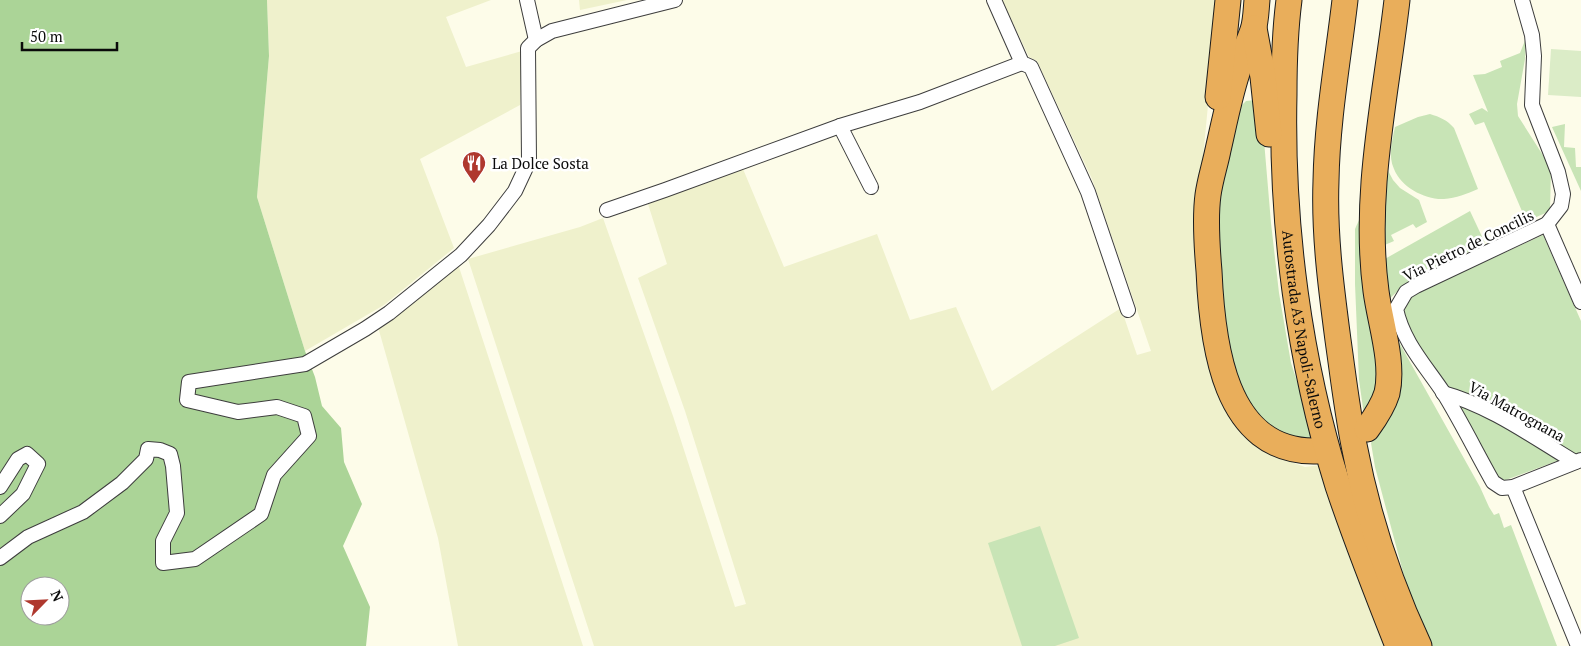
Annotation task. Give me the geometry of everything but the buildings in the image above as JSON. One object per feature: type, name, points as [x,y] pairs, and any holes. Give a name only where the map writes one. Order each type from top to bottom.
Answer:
[{"type":"highway","points":[[1228,0],[1208,196],[1207,243],[1211,307],[1219,354],[1229,390],[1237,406],[1258,432],[1268,440],[1291,449],[1316,451]]},
{"type":"highway","points":[[1257,0],[1254,28],[1264,86],[1284,285],[1296,336],[1311,382]]},
{"type":"highway","name":"Autostrada A3 Napoli-Salerno","points":[[1289,0],[1284,65],[1284,177],[1292,266],[1300,322],[1311,382],[1338,486],[1369,573],[1398,646]]},
{"type":"highway","name":"Autostrada A3 Napoli-Salerno","points":[[1345,0],[1328,140],[1326,182],[1326,224],[1334,309],[1347,406],[1364,488],[1384,560],[1419,646]]},
{"type":"highway","points":[[1367,429],[1382,406],[1388,384],[1387,354],[1376,291],[1372,200],[1398,0]]},
{"type":"highway","points":[[1208,196],[1230,94],[1238,67],[1254,28]]},
{"type":"street","points":[[527,0],[536,40]]},
{"type":"street","points":[[0,558],[28,537],[83,512],[122,483],[146,459],[148,449],[160,450],[170,454],[173,466],[177,513],[163,541],[164,563],[195,559],[261,514],[274,475],[310,436],[304,416],[277,407],[238,412],[187,400],[188,382],[304,364],[366,329],[389,313],[461,255],[489,225],[515,192],[528,161],[528,48],[536,40],[552,31],[675,0]]},
{"type":"street","points":[[994,0],[1022,64]]},
{"type":"street","name":"Via Pietro de Concilis","points":[[1513,487],[1502,488],[1493,482],[1443,393],[1408,343],[1396,310],[1406,292],[1547,224],[1561,206],[1563,194],[1558,172],[1532,105],[1534,56],[1532,35],[1522,0]]},
{"type":"street","points":[[607,210],[840,126],[920,102],[1022,64],[1031,67],[1088,192],[1128,310]]},
{"type":"street","points":[[840,126],[871,186]]},
{"type":"street","points":[[1547,224],[1581,302]]},
{"type":"street","name":"Via Matrognana","points":[[1443,393],[1474,404],[1578,461]]},
{"type":"street","points":[[0,487],[18,459],[27,454],[38,464],[24,494],[0,516]]},
{"type":"street","name":"Via Matrognana","points":[[1513,487],[1578,461]]},
{"type":"street","points":[[1513,487],[1578,646]]},
{"type":"green space","points":[[0,0],[267,0],[269,56],[257,197],[305,351],[315,377],[322,406],[341,428],[344,462],[362,504],[343,546],[370,607],[366,646],[0,646]]},
{"type":"green space","points":[[267,0],[491,0],[446,17],[466,67],[522,51],[520,105],[420,159],[454,248],[384,305],[305,351],[257,197],[269,56]]},
{"type":"green space","points":[[579,0],[627,0],[580,10]]},
{"type":"green space","points":[[1002,0],[1218,0],[1202,168],[1218,395],[1226,409],[1269,454],[1305,467],[1321,465],[1388,646],[594,646],[468,259],[580,227],[603,218],[673,416],[735,607],[746,604],[685,411],[638,278],[667,264],[648,204],[743,169],[784,267],[877,234],[910,320],[956,307],[992,391],[1121,308],[1137,355],[1151,351],[1092,179],[1037,61],[1029,57]]},
{"type":"green space","points":[[1526,38],[1525,59],[1517,104],[1518,116],[1551,168],[1550,211],[1525,222],[1484,122],[1475,125],[1469,114],[1482,108],[1488,112],[1473,75],[1485,74],[1502,67],[1500,61],[1520,53]]},
{"type":"green space","points":[[1551,49],[1581,51],[1581,97],[1548,95]]},
{"type":"green space","points":[[1256,100],[1262,117],[1279,293],[1291,363],[1315,436],[1313,443],[1281,436],[1247,405],[1233,370],[1225,330],[1220,271],[1218,205],[1240,107],[1246,101]]},
{"type":"green space","points":[[1430,114],[1443,119],[1454,128],[1478,189],[1457,197],[1437,199],[1414,191],[1397,175],[1392,164],[1391,154],[1395,127]]},
{"type":"green space","points":[[1565,124],[1564,147],[1575,148],[1576,167],[1581,167],[1581,191],[1552,127]]},
{"type":"green space","points":[[1384,163],[1393,180],[1400,188],[1419,200],[1427,222],[1416,228],[1413,224],[1391,235],[1394,241],[1380,247]]},
{"type":"green space","points":[[1470,211],[1485,243],[1402,287],[1388,300],[1383,260]]},
{"type":"green space","points":[[1359,220],[1361,222],[1378,354],[1376,393],[1364,415],[1359,380],[1355,284],[1355,229]]},
{"type":"green space","points":[[1543,235],[1581,321],[1581,452],[1503,481],[1495,474],[1450,389],[1411,332],[1404,310],[1411,298],[1419,292]]},
{"type":"green space","points":[[458,264],[583,646],[458,646],[438,538],[378,327]]},
{"type":"green space","points":[[1396,337],[1480,487],[1489,507],[1494,515],[1499,513],[1504,528],[1511,525],[1557,646],[1427,646],[1411,602],[1375,467],[1371,443],[1388,421]]},
{"type":"green space","points":[[1040,526],[1079,638],[1055,646],[1022,646],[988,543]]},
{"type":"place","name":"La Dolce Sosta","points":[[474,184]]}]
